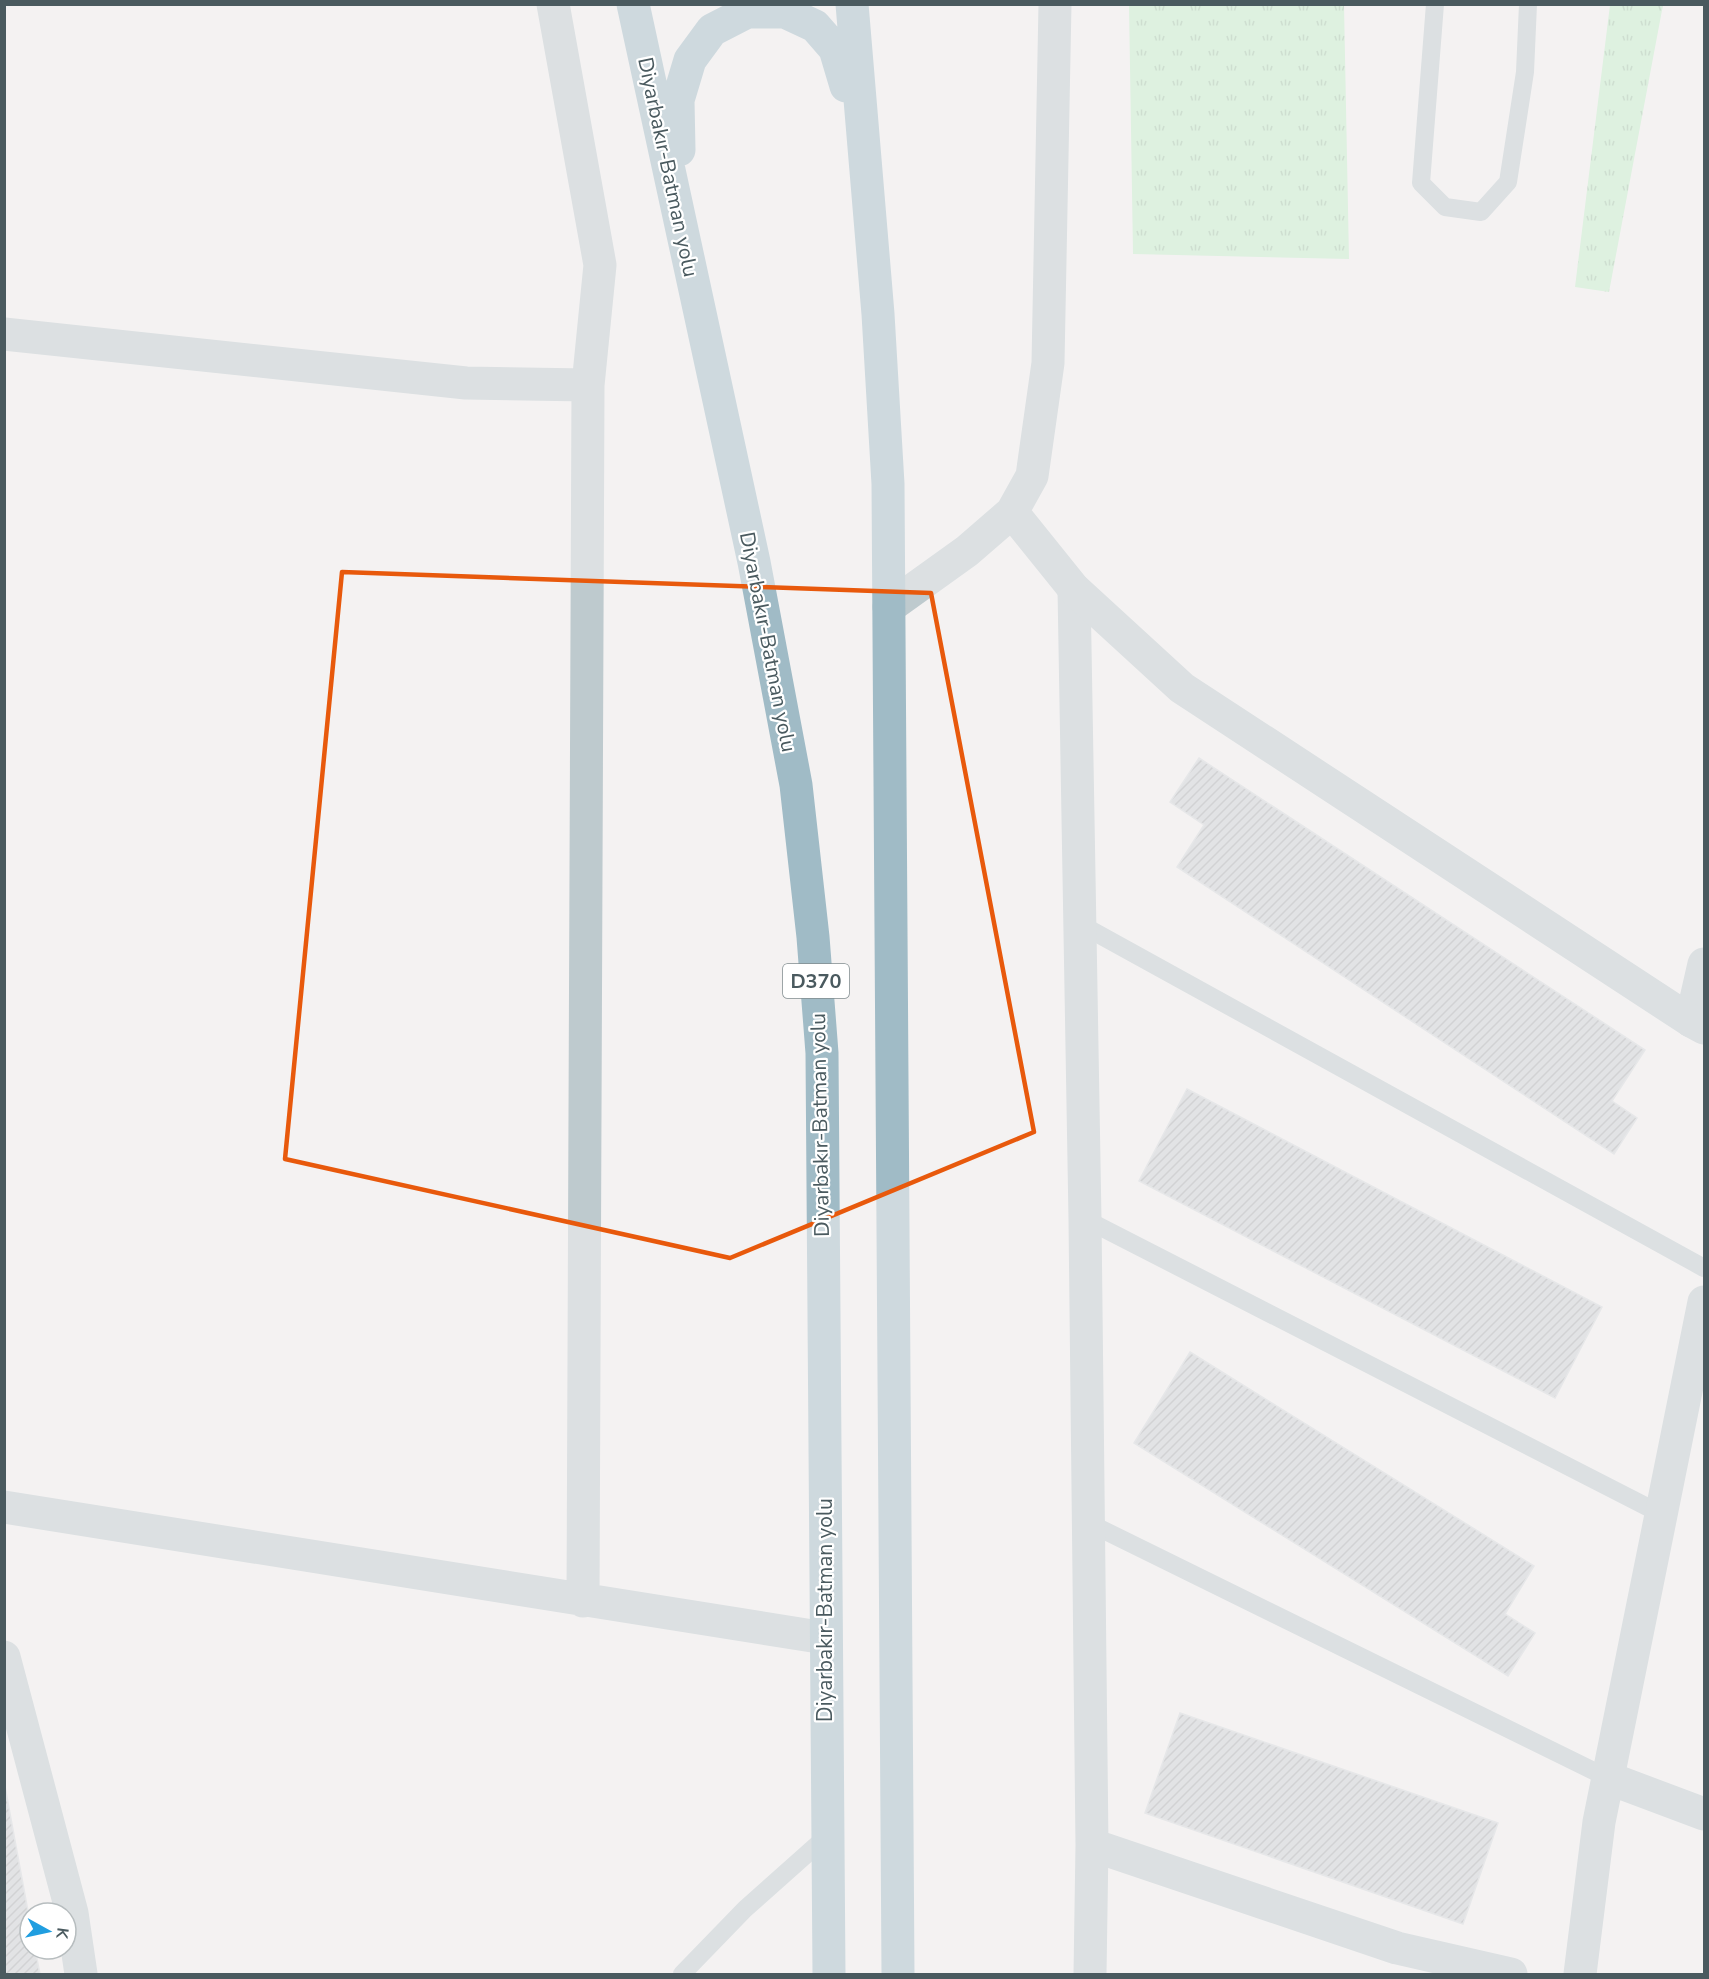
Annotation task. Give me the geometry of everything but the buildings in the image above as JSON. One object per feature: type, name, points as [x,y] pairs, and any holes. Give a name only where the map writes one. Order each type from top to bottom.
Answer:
[{"type":"highway","name":"Diyarbakır-Batman yolu","points":[[633,4],[754,562],[796,785],[813,937],[822,1053],[829,1974]]},
{"type":"highway","points":[[852,4],[878,314],[888,484],[898,1974]]},
{"type":"highway","points":[[681,227],[678,100],[690,60],[712,30],[747,12],[785,12],[815,26],[835,49],[864,142]]},
{"type":"street","points":[[553,4],[600,265],[588,385],[583,1601]]},
{"type":"street","points":[[889,607],[967,551],[1012,512],[1032,476],[1048,363],[1055,4]]},
{"type":"street","points":[[4,334],[466,383],[588,385]]},
{"type":"street","points":[[1012,512],[1074,589],[1182,688],[1698,1024],[1704,964]]},
{"type":"street","points":[[1074,589],[1089,1523],[1092,1845],[1090,1974]]},
{"type":"street","points":[[1580,1974],[1599,1822],[1704,1302]]},
{"type":"street","points":[[4,1507],[825,1638]]},
{"type":"street","points":[[4,1656],[72,1913],[81,1974]]},
{"type":"street","points":[[1608,1778],[1704,1814]]},
{"type":"street","points":[[1092,1845],[1397,1948],[1510,1974]]},
{"type":"lane","points":[[1434,4],[1421,183],[1445,207],[1480,212],[1508,182],[1525,72],[1528,4]]},
{"type":"lane","points":[[1080,924],[1704,1268]]},
{"type":"lane","points":[[1085,1219],[1661,1514]]},
{"type":"lane","points":[[1089,1523],[1608,1778]]},
{"type":"lane","points":[[682,1974],[745,1910],[827,1836]]},
{"type":"highlighted area","points":[[342,572],[931,593],[1034,1132],[730,1258],[285,1159]]},
{"type":"green space","points":[[1129,5],[1344,5],[1349,259],[1133,254]]},
{"type":"green space","points":[[1610,5],[1663,5],[1609,292],[1575,287]]}]
